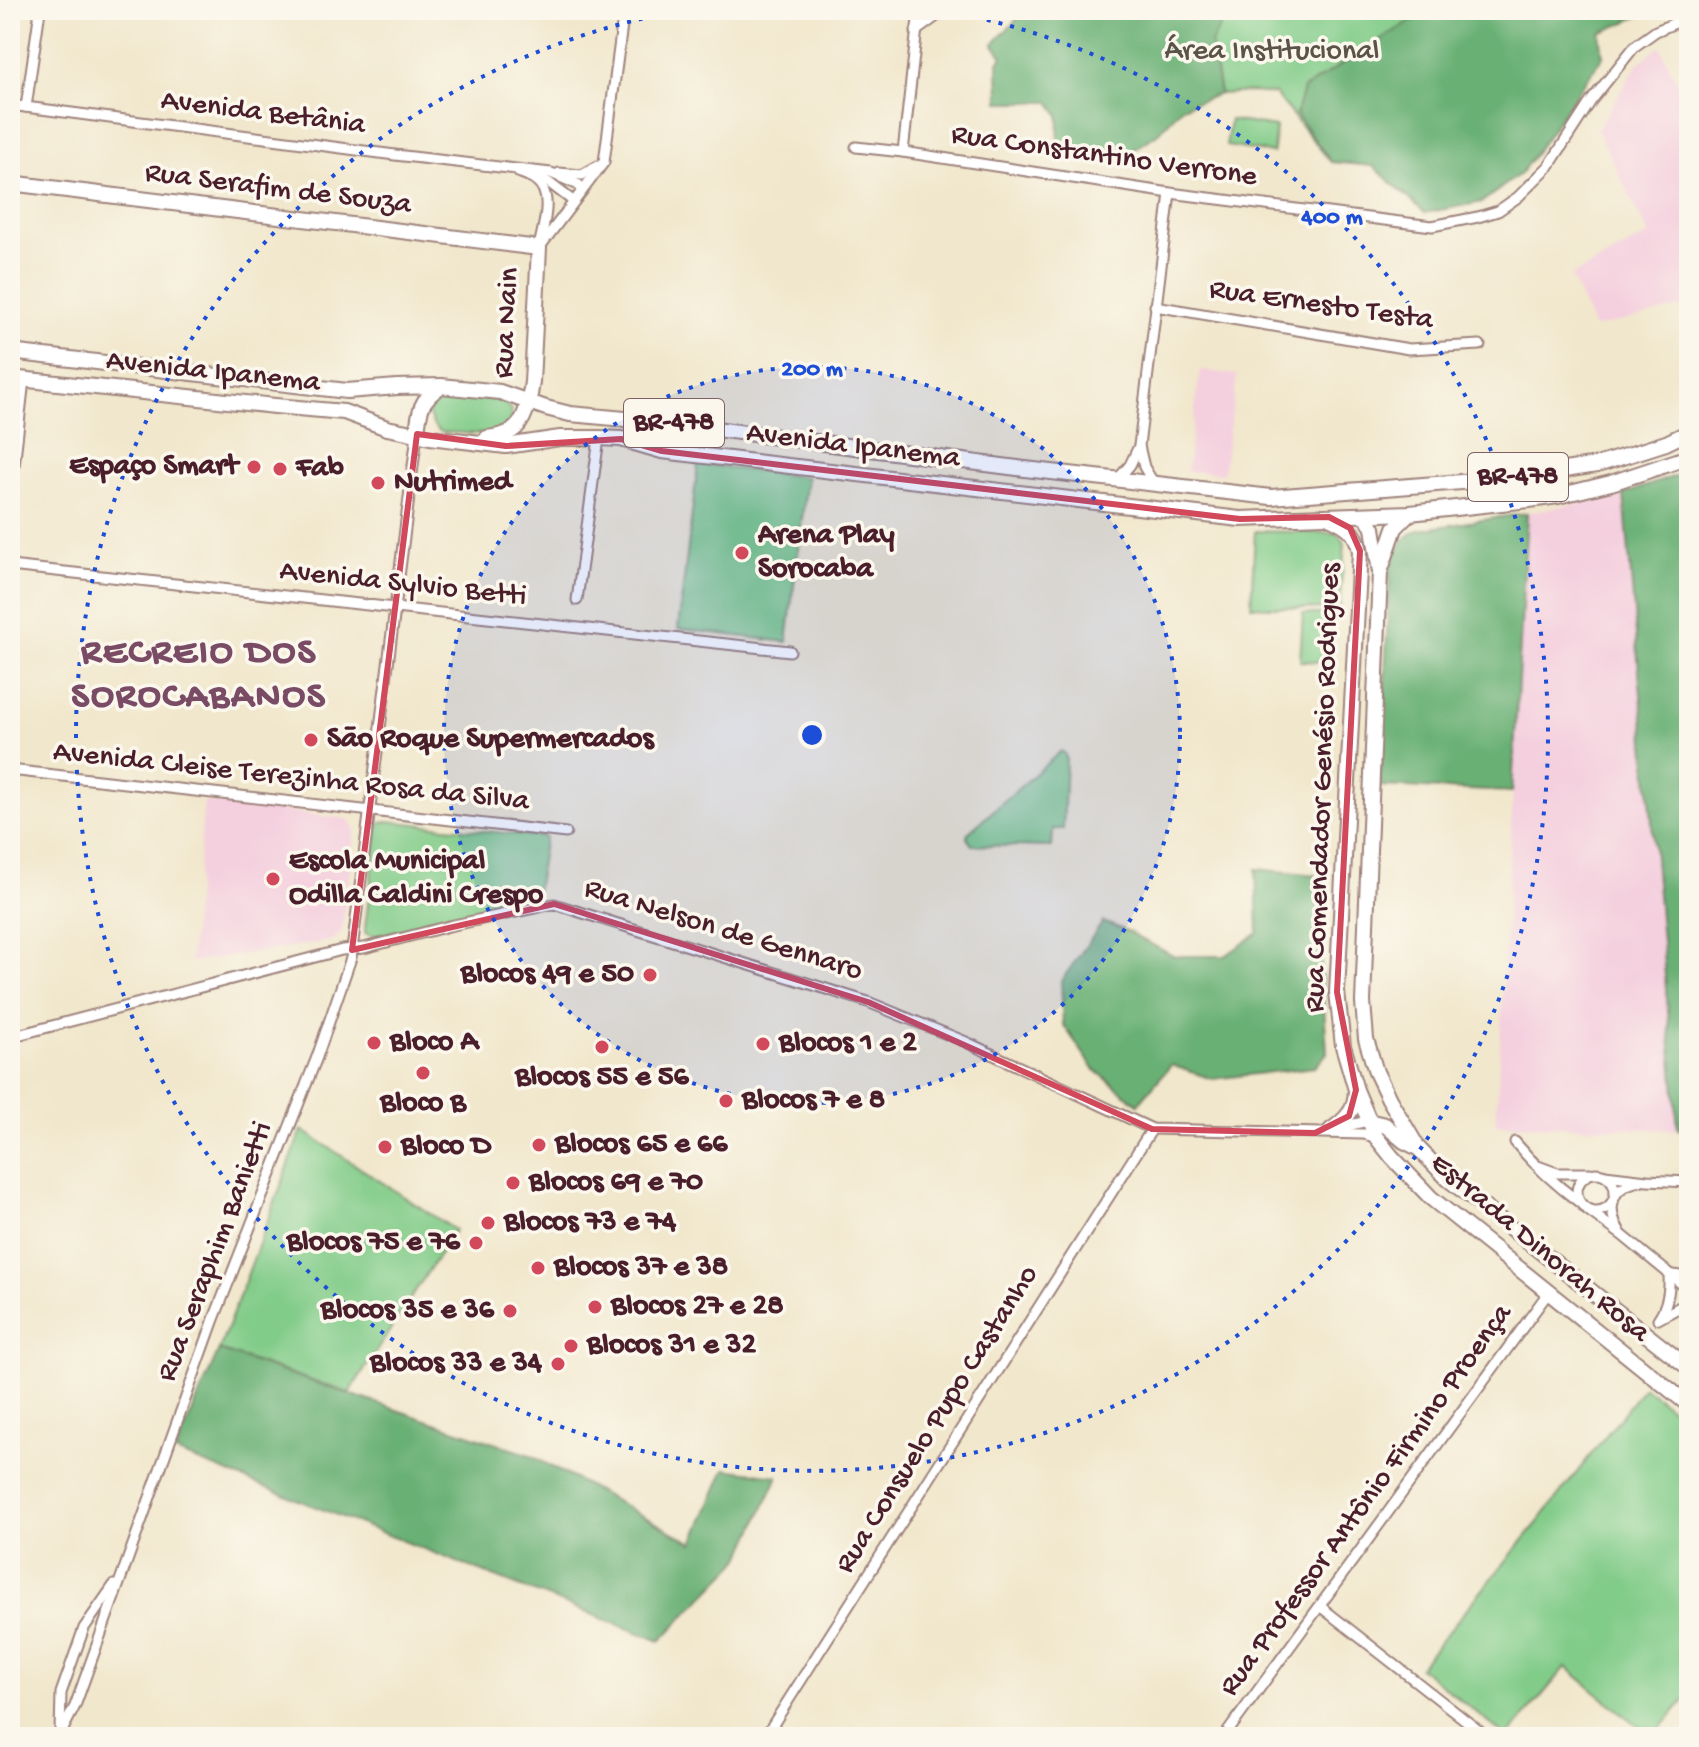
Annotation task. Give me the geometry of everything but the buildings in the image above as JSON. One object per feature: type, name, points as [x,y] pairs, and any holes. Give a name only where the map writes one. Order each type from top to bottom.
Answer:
[{"type":"main road","name":"Rua Serafim de Souza","points":[[10,183],[539,248]]},
{"type":"main road","name":"Rua Nain","points":[[529,401],[539,248]]},
{"type":"main road","name":"Avenida Ipanema","points":[[10,352],[347,391],[441,386],[500,392],[570,414],[669,423],[1271,497],[1512,478],[1597,465],[1666,443],[1689,432]]},
{"type":"main road","name":"Avenida Ipanema","points":[[17,379],[344,412],[387,428],[506,446],[560,438],[621,439],[662,451],[1240,519],[1410,513],[1558,496],[1611,483],[1689,457]]},
{"type":"main road","points":[[417,434],[421,407],[430,394],[441,386]]},
{"type":"main road","points":[[447,439],[489,438],[515,431],[529,401]]},
{"type":"main road","points":[[1340,492],[1366,515]]},
{"type":"main road","points":[[1380,572],[1395,528],[1410,513]]},
{"type":"main road","name":"Rua Comendador Genésio Rodrigues","points":[[1366,515],[1373,528],[1380,572],[1363,1002],[1366,1039],[1376,1072],[1389,1099]]},
{"type":"main road","name":"Rua Comendador Genésio Rodrigues","points":[[1329,517],[1350,528],[1360,551],[1337,992],[1343,1046],[1368,1121]]},
{"type":"main road","points":[[1331,1130],[1349,1116],[1355,1103],[1356,1090]]},
{"type":"main road","name":"Estrada Dinorah Rosa","points":[[1389,1099],[1418,1148],[1448,1179],[1689,1368]]},
{"type":"main road","points":[[1368,1121],[1385,1125],[1418,1148]]},
{"type":"main road","name":"Estrada Dinorah Rosa","points":[[1368,1121],[1392,1157],[1431,1198],[1689,1405]]},
{"type":"street","points":[[26,107],[40,10]]},
{"type":"street","name":"Rua Nain","points":[[539,248],[604,162],[624,10]]},
{"type":"street","points":[[903,152],[919,10]]},
{"type":"street","points":[[916,31],[945,10]]},
{"type":"street","name":"Rua Constantino Verrone","points":[[856,147],[1170,193],[1432,226],[1498,211],[1518,197],[1549,166],[1591,101],[1635,46],[1656,31],[1689,17]]},
{"type":"street","name":"Avenida Betânia","points":[[10,105],[551,173],[582,175],[604,162]]},
{"type":"street","name":"Avenida Betânia","points":[[511,168],[539,177],[573,201]]},
{"type":"street","name":"Rua Nain","points":[[511,168],[537,181],[542,188],[546,201],[539,248]]},
{"type":"street","name":"Avenida Betânia","points":[[551,173],[579,185],[581,192]]},
{"type":"street","points":[[1118,479],[1130,465],[1139,446],[1170,193]]},
{"type":"street","name":"Rua Ernesto Testa","points":[[1155,306],[1409,349],[1480,345]]},
{"type":"street","points":[[10,501],[17,379]]},
{"type":"street","name":"Rua Seraphim Banietti","points":[[59,1736],[79,1694],[214,1319],[317,1057],[351,958],[417,434]]},
{"type":"street","points":[[577,600],[599,438]]},
{"type":"street","points":[[1139,446],[1144,467],[1153,482]]},
{"type":"street","name":"Avenida Sylvio Betti","points":[[10,566],[790,651]]},
{"type":"street","name":"Avenida Cleise Terezinha Rosa da Silva","points":[[10,770],[566,833]]},
{"type":"street","name":"Rua Nelson de Gennaro","points":[[10,1037],[327,954],[554,904],[868,1002],[966,1042],[1152,1129],[1363,1134],[1376,1137]]},
{"type":"street","name":"Rua Nelson de Gennaro","points":[[1315,1133],[1368,1121]]},
{"type":"street","name":"Rua Consuelo Pupo Castanho","points":[[765,1737],[1152,1129]]},
{"type":"street","points":[[1515,1142],[1554,1183],[1689,1290]]},
{"type":"street","points":[[1535,1165],[1557,1173],[1689,1182]]},
{"type":"street","points":[[1622,1235],[1611,1211],[1614,1197],[1612,1182],[1596,1174],[1580,1181],[1577,1196],[1582,1205],[1591,1211],[1605,1208],[1614,1197],[1622,1187],[1647,1180]]},
{"type":"street","points":[[1669,1275],[1689,1277]]},
{"type":"street","points":[[1669,1275],[1670,1291],[1658,1319],[1689,1302]]},
{"type":"street","name":"Rua Professor Antônio Firmino Proença","points":[[1224,1737],[1548,1293]]},
{"type":"street","name":"Rua Seraphim Banietti","points":[[59,1736],[61,1693],[84,1628],[123,1572]]},
{"type":"street","points":[[1321,1607],[1487,1737]]},
{"type":"street","points":[[96,1611],[105,1621]]},
{"type":"street","points":[[61,1693],[66,1701],[71,1702],[79,1694]]},
{"type":"highlighted area","points":[[417,434],[506,446],[621,439],[662,451],[1240,519],[1329,517],[1350,528],[1360,551],[1337,992],[1356,1090],[1349,1116],[1315,1133],[1152,1129],[868,1002],[554,904],[352,950]]},
{"type":"shaded area","points":[[1660,46],[1689,108],[1689,325],[1682,307],[1594,328],[1571,276],[1649,235],[1597,130],[1637,65]]},
{"type":"shaded area","points":[[1200,370],[1237,375],[1223,473],[1187,471]]},
{"type":"shaded area","points":[[1624,494],[1678,1130],[1496,1124],[1527,513]]},
{"type":"shaded area","name":"Escola Municipal Odilla Caldini Crespo","points":[[204,801],[348,819],[355,829],[342,929],[338,936],[330,941],[190,962]]},
{"type":"green space","points":[[1026,10],[1229,10],[1211,43],[1220,94],[1182,107],[1157,134],[1122,158],[1058,151],[1059,115],[1050,102],[999,102],[998,62],[1003,56],[993,44]]},
{"type":"green space","name":"Área Institucional","points":[[1229,10],[1428,10],[1296,114],[1331,162],[1275,94],[1220,94],[1211,43]]},
{"type":"green space","points":[[1428,10],[1640,10],[1642,15],[1600,33],[1603,56],[1521,173],[1482,202],[1425,213],[1373,166],[1331,162],[1296,114],[1303,89]]},
{"type":"green space","points":[[1230,120],[1276,127],[1273,153],[1226,146]]},
{"type":"green space","points":[[446,393],[482,396],[499,401],[512,411],[510,420],[506,427],[494,433],[439,431],[428,412],[432,403]]},
{"type":"green space","name":"Arena Play Sorocaba","points":[[698,464],[807,477],[787,642],[678,629]]},
{"type":"green space","points":[[1689,471],[1689,1130],[1678,1129],[1624,494]]},
{"type":"green space","points":[[1527,513],[1512,792],[1380,786],[1390,569],[1394,557],[1407,537],[1418,530]]},
{"type":"green space","points":[[1255,531],[1336,533],[1342,538],[1345,544],[1339,610],[1251,606]]},
{"type":"green space","points":[[1303,614],[1327,614],[1324,662],[1300,661]]},
{"type":"green space","points":[[1061,751],[1066,758],[1063,829],[1053,829],[1052,847],[972,845],[967,838],[968,833]]},
{"type":"green space","points":[[386,821],[545,837],[535,898],[373,937],[365,933],[378,826]]},
{"type":"green space","points":[[1256,869],[1316,875],[1327,1053],[1315,1067],[1212,1079],[1171,1065],[1138,1104],[1094,1069],[1063,1024],[1061,981],[1103,922],[1173,956],[1225,956],[1258,933]]},
{"type":"green space","points":[[302,1130],[455,1230],[349,1393],[219,1350]]},
{"type":"green space","points":[[219,1350],[530,1455],[693,1543],[725,1469],[778,1476],[741,1558],[660,1641],[175,1452]]},
{"type":"green space","points":[[1644,1387],[1689,1422],[1689,1695],[1651,1737],[1566,1667],[1507,1737],[1419,1667]]},
{"type":"place","name":"Espaço Smart","points":[[254,467]]},
{"type":"place","name":"Fab","points":[[280,469]]},
{"type":"place","name":"Nutrimed","points":[[378,483]]},
{"type":"place","name":"Arena Play Sorocaba","points":[[742,553]]},
{"type":"place","name":"São Roque Supermercados","points":[[311,740]]},
{"type":"place","name":"Escola Municipal Odilla Caldini Crespo","points":[[273,879]]},
{"type":"place","name":"Blocos 49 e 50","points":[[650,975]]},
{"type":"place","name":"Bloco A","points":[[374,1043]]},
{"type":"place","name":"Blocos 1 e 2","points":[[763,1044]]},
{"type":"place","name":"Blocos 55 e 56","points":[[602,1047]]},
{"type":"place","name":"Bloco B","points":[[423,1073]]},
{"type":"place","name":"Blocos 7 e 8","points":[[726,1101]]},
{"type":"place","name":"Blocos 65 e 66","points":[[539,1145]]},
{"type":"place","name":"Bloco D","points":[[385,1147]]},
{"type":"place","name":"Blocos 69 e 70","points":[[513,1183]]},
{"type":"place","name":"Blocos 73 e 74","points":[[488,1223]]},
{"type":"place","name":"Blocos 75 e 76","points":[[476,1243]]},
{"type":"place","name":"Blocos 37 e 38","points":[[538,1268]]},
{"type":"place","name":"Blocos 27 e 28","points":[[595,1307]]},
{"type":"place","name":"Blocos 35 e 36","points":[[510,1311]]},
{"type":"place","name":"Blocos 31 e 32","points":[[571,1346]]},
{"type":"place","name":"Blocos 33 e 34","points":[[558,1364]]},
{"type":"district","name":"RECREIO DOS SOROCABANOS","points":[[199,676]]}]
